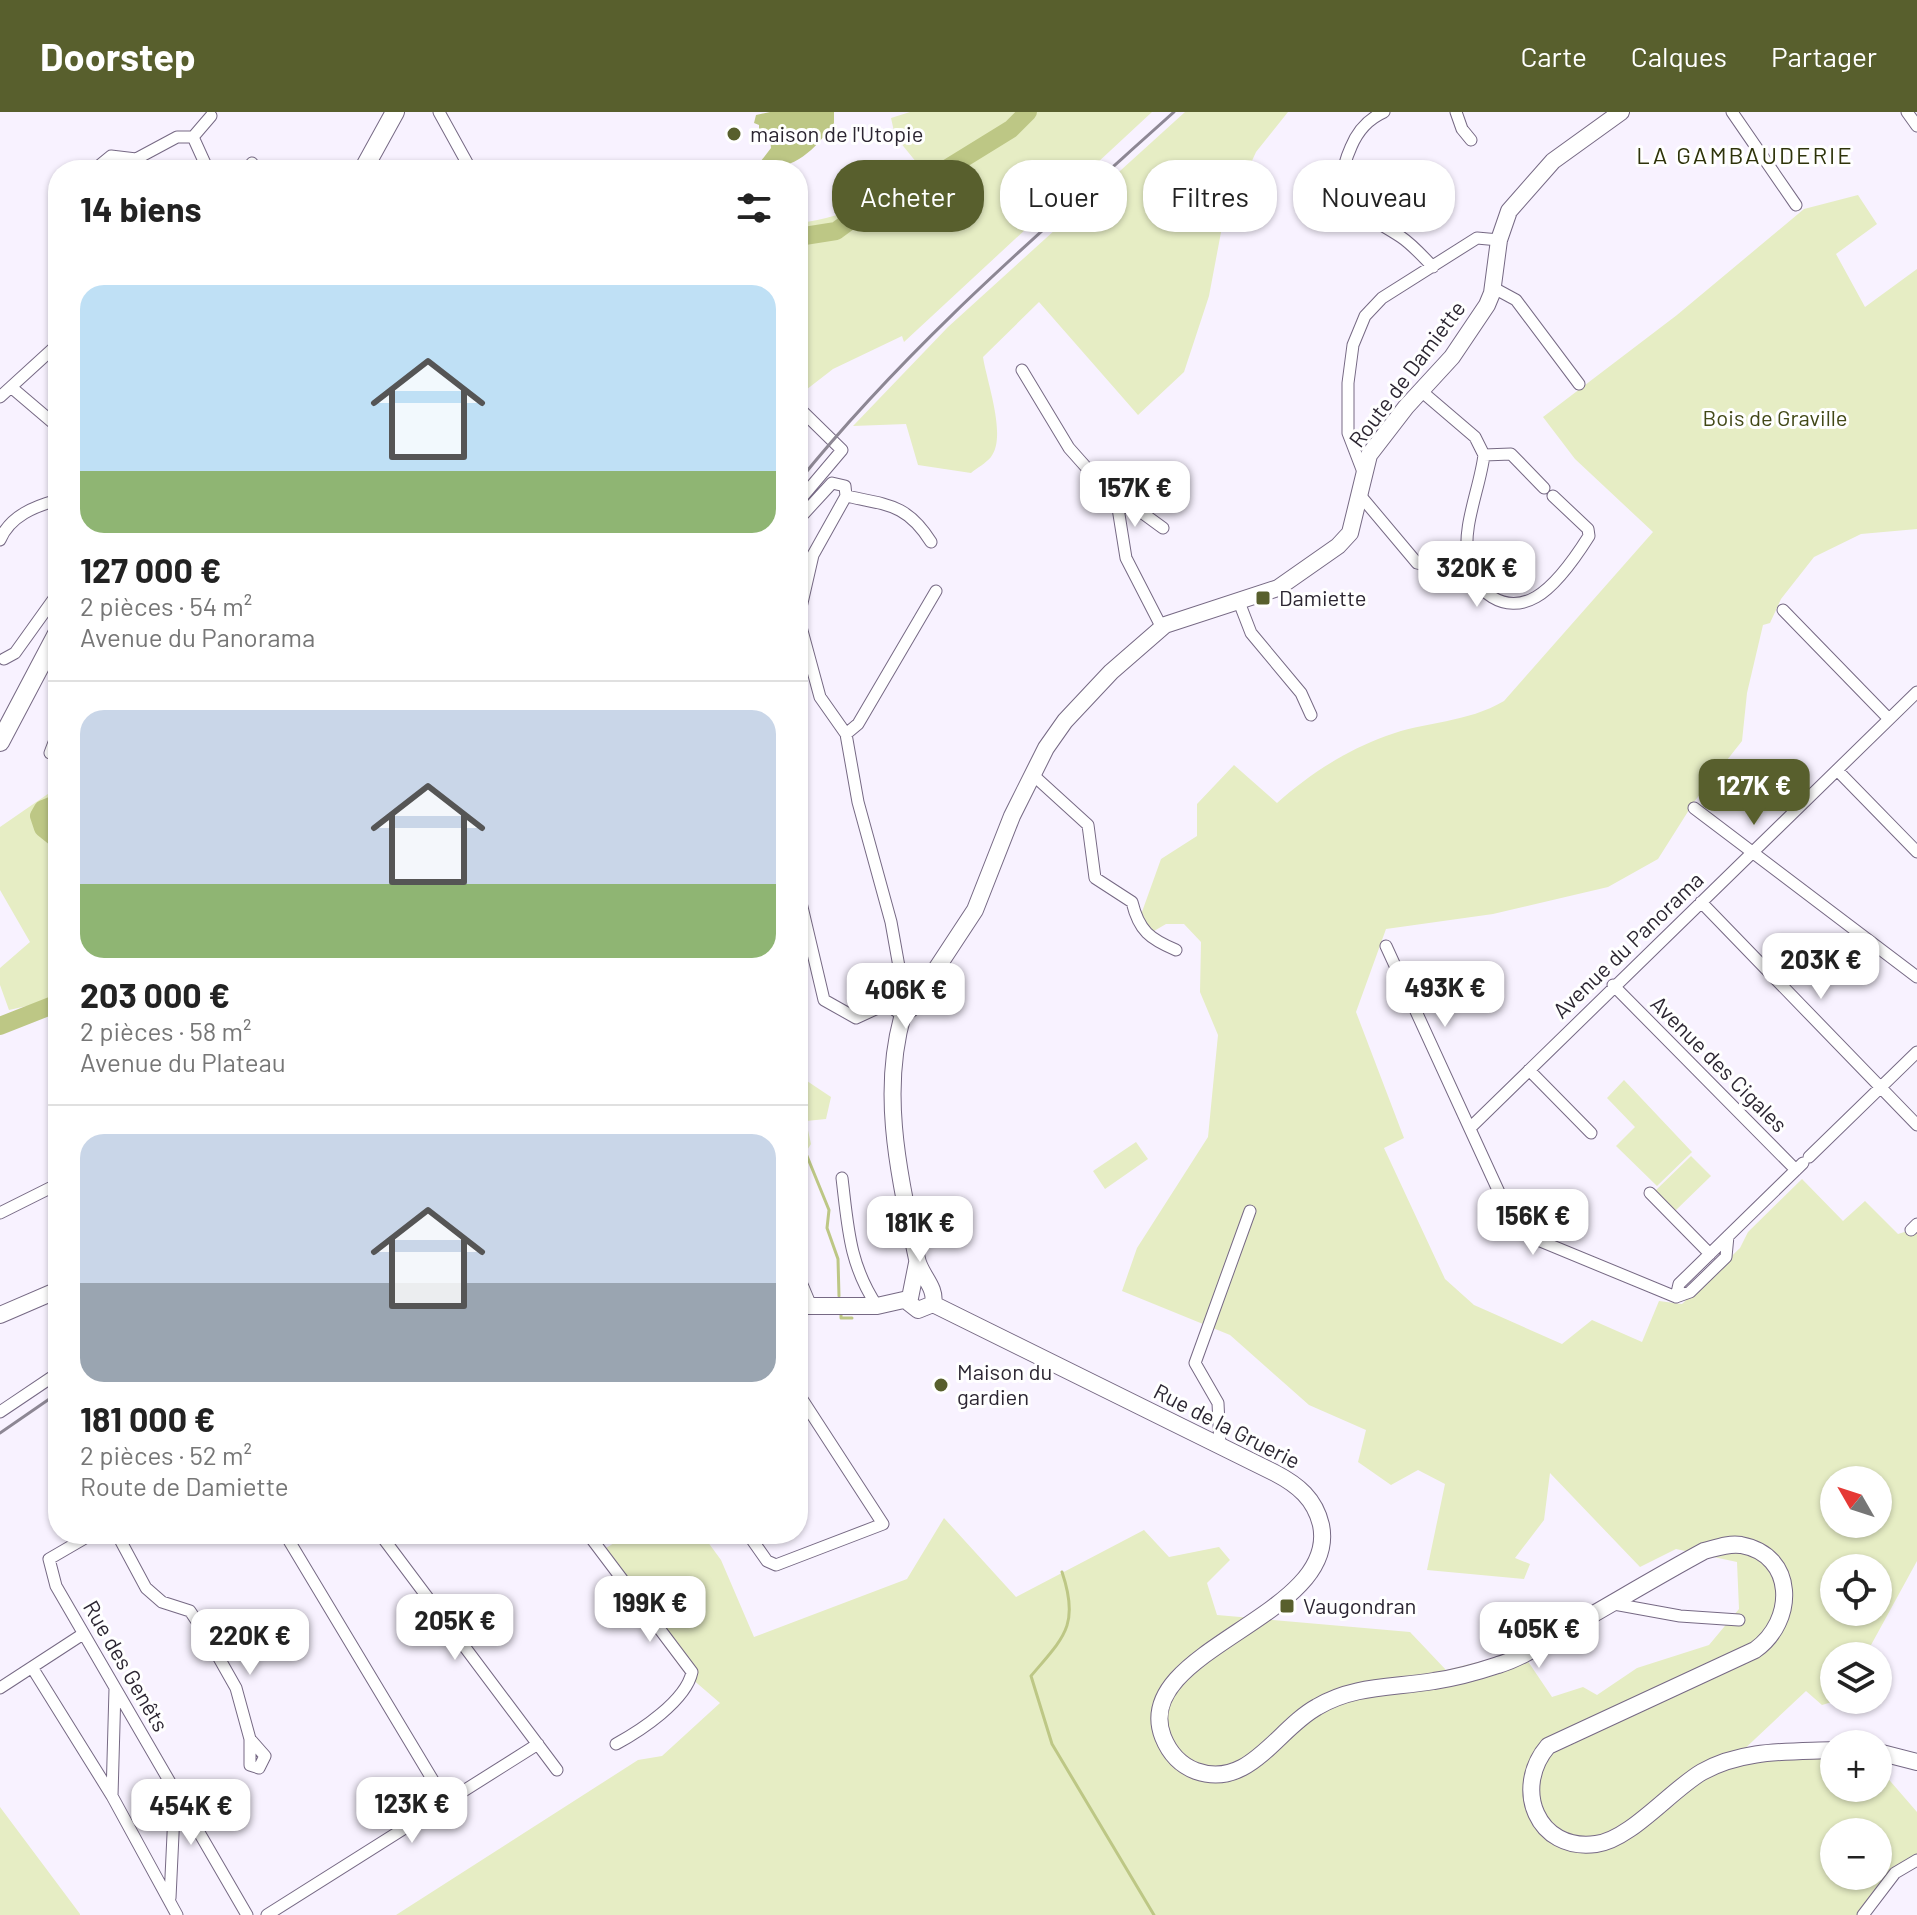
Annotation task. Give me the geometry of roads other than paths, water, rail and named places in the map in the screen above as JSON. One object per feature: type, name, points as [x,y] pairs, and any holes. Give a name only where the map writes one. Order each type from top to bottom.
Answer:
[{"type":"main road","points":[[369,160],[395,112]]},
{"type":"main road","points":[[0,742],[48,651]]},
{"type":"street","points":[[439,112],[465,160]]},
{"type":"street","points":[[1384,112],[1372,117],[1356,136],[1344,168],[1345,192],[1352,206],[1367,220],[1405,240],[1433,267]]},
{"type":"street","points":[[1456,112],[1462,129],[1471,140]]},
{"type":"street","name":"Route de Damiette","points":[[903,999],[929,980],[975,910],[993,859],[1032,774],[1065,721],[1111,672],[1162,628],[1278,588],[1338,546],[1350,533],[1363,472],[1378,442],[1420,390],[1452,357],[1481,316],[1492,287],[1499,240],[1509,211],[1533,179],[1553,161],[1621,112]]},
{"type":"street","points":[[1732,112],[1796,205]]},
{"type":"street","points":[[1907,112],[1917,126]]},
{"type":"street","points":[[106,160],[111,156],[136,159],[177,137],[193,137],[211,116]]},
{"type":"street","points":[[193,137],[203,160]]},
{"type":"street","points":[[1363,472],[1348,433],[1348,383],[1353,345],[1365,316],[1382,298],[1477,238],[1499,240]]},
{"type":"street","points":[[1492,287],[1516,300],[1579,384]]},
{"type":"street","points":[[0,397],[48,353]]},
{"type":"street","points":[[1022,370],[1069,448],[1118,506],[1126,558],[1162,628]]},
{"type":"street","points":[[11,387],[48,418]]},
{"type":"street","points":[[1420,390],[1475,437],[1484,455],[1467,535],[1468,561],[1483,592],[1504,603],[1536,597],[1589,536],[1588,529],[1511,454],[1484,455]]},
{"type":"street","points":[[808,418],[842,450],[808,490]]},
{"type":"street","points":[[808,509],[832,483],[845,486],[846,496],[813,555],[808,575]]},
{"type":"street","points":[[1359,494],[1398,545],[1417,563],[1474,575]]},
{"type":"street","points":[[846,496],[899,507],[918,522],[931,542]]},
{"type":"street","points":[[0,540],[11,524],[25,513],[48,504]]},
{"type":"street","points":[[1118,506],[1137,509],[1163,528]]},
{"type":"street","points":[[846,734],[858,724],[936,591]]},
{"type":"street","points":[[1239,602],[1251,633],[1301,693],[1311,715]]},
{"type":"street","points":[[4,659],[15,653],[48,607]]},
{"type":"street","points":[[1783,610],[1889,719]]},
{"type":"street","points":[[808,653],[820,697],[846,734],[858,802],[891,922],[903,999],[891,1108],[917,1263],[932,1296]]},
{"type":"street","name":"Avenue du Panorama","points":[[1471,1127],[1613,985],[1917,692]]},
{"type":"street","points":[[1837,770],[1917,852]]},
{"type":"street","points":[[1032,774],[1088,825],[1095,878],[1132,902],[1137,922],[1149,939],[1176,950]]},
{"type":"street","points":[[1694,808],[1917,977]]},
{"type":"street","points":[[1701,902],[1917,1125]]},
{"type":"street","points":[[808,932],[824,1000],[856,1018],[903,999]]},
{"type":"street","points":[[1386,946],[1518,1226],[1533,1238],[1676,1297],[1690,1292],[1726,1257],[1728,1236]]},
{"type":"street","name":"Avenue des Cigales","points":[[1613,985],[1803,1164]]},
{"type":"street","points":[[1676,1297],[1679,1284],[1917,1052]]},
{"type":"street","points":[[1529,1070],[1591,1133]]},
{"type":"street","points":[[842,1178],[852,1256],[861,1282],[877,1306]]},
{"type":"street","points":[[0,1213],[48,1189]]},
{"type":"street","points":[[1650,1193],[1710,1254]]},
{"type":"street","points":[[1220,1446],[1218,1403],[1195,1363],[1250,1211]]},
{"type":"street","points":[[917,1263],[909,1294],[918,1310],[932,1296]]},
{"type":"street","points":[[808,1306],[877,1306],[909,1294],[920,1284],[932,1296]]},
{"type":"street","points":[[0,1315],[48,1294]]},
{"type":"street","name":"Rue de la Gruerie","points":[[932,1296],[1291,1481],[1315,1506],[1322,1530],[1310,1569],[1287,1597],[1198,1660],[1164,1697],[1158,1719],[1166,1746],[1174,1757],[1195,1771],[1224,1774],[1248,1766],[1300,1717],[1329,1700],[1364,1688],[1433,1681],[1500,1665],[1524,1655],[1704,1551],[1731,1544],[1751,1548],[1769,1560],[1777,1571],[1785,1598],[1784,1613],[1775,1633],[1755,1650],[1548,1746],[1535,1765],[1529,1792],[1537,1819],[1556,1837],[1583,1845],[1613,1839],[1688,1782],[1725,1761],[1761,1753],[1820,1751]]},
{"type":"street","points":[[0,1412],[48,1380]]},
{"type":"street","points":[[755,1544],[767,1561],[776,1565],[883,1524],[808,1408]]},
{"type":"street","name":"Rue des Genêts","points":[[75,1544],[49,1559],[56,1586],[247,1915]]},
{"type":"street","points":[[122,1544],[146,1588],[162,1602],[190,1611],[206,1635],[236,1688],[250,1739]]},
{"type":"street","points":[[291,1544],[446,1802]]},
{"type":"street","points":[[388,1544],[557,1770]]},
{"type":"street","points":[[596,1544],[692,1672],[686,1688],[645,1729],[616,1744]]},
{"type":"street","points":[[1614,1604],[1680,1616],[1739,1620]]},
{"type":"street","points":[[206,1635],[242,1616]]},
{"type":"street","points":[[0,1688],[83,1634]]},
{"type":"street","points":[[33,1669],[112,1796],[177,1915]]},
{"type":"street","points":[[112,1796],[115,1687]]},
{"type":"street","points":[[267,1915],[538,1744]]},
{"type":"street","points":[[1892,1756],[1917,1762]]},
{"type":"street","points":[[170,1899],[175,1792]]},
{"type":"street","points":[[1863,1915],[1895,1873],[1917,1860]]},
{"type":"waterway","points":[[808,235],[836,231],[866,209],[904,195],[1011,129],[1028,112]]},
{"type":"waterway","points":[[48,807],[39,816],[48,832]]},
{"type":"waterway","points":[[0,1026],[48,1007]]},
{"type":"waterway","points":[[808,1159],[829,1210],[827,1228],[838,1259],[839,1296]]},
{"type":"waterway","points":[[841,1314],[841,1318],[852,1318]]},
{"type":"waterway","points":[[1062,1572],[1069,1605],[1066,1629],[1031,1676],[1052,1744],[1154,1915]]},
{"type":"railway","points":[[808,470],[931,335],[1174,112]]},
{"type":"railway","points":[[0,1433],[48,1400]]},
{"type":"place","name":"maison de l'Utopie","points":[[734,134]]},
{"type":"place","name":"Damiette","points":[[1263,598]]},
{"type":"place","name":"Maison du gardien","points":[[941,1385]]},
{"type":"place","name":"Vaugondran","points":[[1287,1606]]},
{"type":"district","name":"LA GAMBAUDERIE","points":[[1745,156]]},
{"type":"park label","name":"Bois de Graville","points":[[1775,418]]}]
